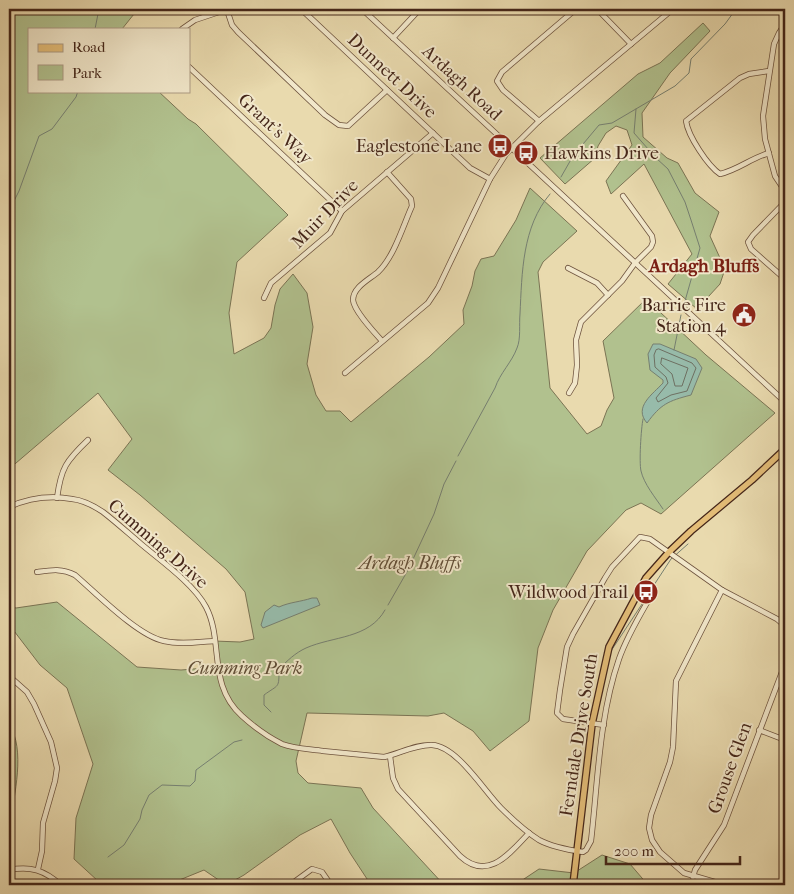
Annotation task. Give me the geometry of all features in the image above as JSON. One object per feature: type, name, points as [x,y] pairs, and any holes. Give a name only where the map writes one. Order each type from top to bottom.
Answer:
[{"type":"main road","name":"Ferndale Drive South","points":[[573,885],[592,724],[609,647],[644,581],[669,552],[785,449]]},
{"type":"street","points":[[183,28],[195,20],[228,9],[232,25],[238,32],[339,126],[348,126],[387,90]]},
{"type":"street","name":"Dunnett Drive","points":[[301,9],[470,168],[490,179]]},
{"type":"street","name":"Ardagh Road","points":[[362,9],[785,402]]},
{"type":"street","points":[[393,38],[420,9]]},
{"type":"street","points":[[539,121],[503,90],[498,81],[502,72],[576,9]]},
{"type":"street","points":[[597,9],[631,44]]},
{"type":"street","points":[[345,373],[428,303],[438,288],[490,179],[512,148],[539,121],[673,9]]},
{"type":"street","points":[[785,24],[774,44],[763,116],[765,139],[775,176],[785,191]]},
{"type":"street","name":"Grant's Way","points":[[190,67],[342,211]]},
{"type":"street","points":[[769,153],[756,156],[729,172],[720,174],[713,169],[687,130],[686,121],[740,78],[749,74],[770,71]]},
{"type":"street","name":"Muir Drive","points":[[264,298],[271,284],[330,233],[342,211],[433,133]]},
{"type":"street","points":[[382,341],[353,302],[354,295],[359,287],[386,263],[412,206],[411,200],[387,172]]},
{"type":"street","points":[[568,393],[575,384],[578,328],[586,316],[622,281],[635,263],[652,245],[653,239],[623,196]]},
{"type":"street","points":[[785,202],[753,234],[748,242],[751,249],[785,279]]},
{"type":"street","points":[[568,268],[597,284],[608,295]]},
{"type":"street","points":[[57,498],[59,479],[64,468],[70,457],[88,440]]},
{"type":"street","name":"Cumming Drive","points":[[9,507],[40,497],[72,499],[102,511],[166,564],[199,596],[212,621],[217,664],[224,693],[240,715],[282,744],[297,748],[384,757],[432,745],[444,748],[455,756],[501,808],[529,833],[540,841],[576,851]]},
{"type":"street","points":[[604,725],[563,719],[558,713],[567,647],[608,573],[640,537],[650,539],[722,590],[777,619],[785,626]]},
{"type":"street","points":[[37,572],[57,569],[75,575],[137,628],[158,640],[175,643],[214,641]]},
{"type":"street","points":[[576,851],[583,852],[586,850],[591,841],[607,706],[619,660],[634,625],[652,594],[644,581]]},
{"type":"street","points":[[722,590],[676,681],[673,747],[670,762],[650,814],[649,828],[652,840],[660,852],[684,873],[725,885]]},
{"type":"street","name":"Grouse Glen","points":[[693,877],[694,870],[724,825],[785,664]]},
{"type":"street","points":[[9,676],[27,692],[34,704],[51,742],[57,768],[43,823],[42,851],[38,870]]},
{"type":"street","points":[[759,730],[785,740]]},
{"type":"street","points":[[390,756],[393,779],[398,789],[459,856],[467,862],[478,867],[496,864],[508,855],[529,833]]},
{"type":"street","points":[[9,870],[22,868],[38,870],[61,885]]},
{"type":"street","points":[[290,885],[312,869],[322,872],[331,885]]},
{"type":"green space","name":"Ardagh Bluffs","points":[[9,9],[138,9],[123,28],[28,28],[28,92],[159,92],[196,124],[288,215],[237,262],[229,313],[234,354],[264,338],[271,328],[280,289],[293,274],[307,293],[313,327],[307,364],[316,395],[326,411],[340,411],[351,422],[429,357],[464,324],[463,310],[472,286],[475,271],[481,259],[494,256],[516,220],[530,188],[577,231],[543,262],[538,272],[550,388],[587,434],[601,426],[614,398],[603,341],[646,299],[706,355],[775,413],[661,514],[641,503],[626,510],[587,551],[553,610],[538,648],[529,721],[490,751],[473,731],[444,713],[428,716],[307,713],[296,761],[298,773],[308,783],[361,788],[373,808],[444,885],[371,885],[331,819],[300,835],[244,875],[226,885],[204,870],[177,881],[152,885],[114,885],[98,881],[74,859],[76,818],[93,764],[67,688],[40,665],[11,627],[9,606],[16,608],[57,602],[137,667],[181,670],[218,667],[214,641],[240,642],[254,639],[245,592],[226,569],[108,470],[132,439],[98,393],[9,469]]},
{"type":"green space","points":[[703,23],[710,31],[670,73],[642,113],[643,137],[667,158],[678,163],[695,193],[719,212],[710,236],[725,269],[720,284],[697,309],[668,284],[692,254],[644,164],[611,194],[606,181],[632,145],[627,130],[616,126],[606,133],[598,146],[595,158],[565,184],[540,158],[638,74],[660,63]]},
{"type":"green space","points":[[9,724],[14,735],[18,759],[16,786],[9,826]]},
{"type":"green space","points":[[602,855],[630,864],[648,885],[515,885],[539,869],[574,873]]},
{"type":"water","points":[[653,344],[660,344],[696,359],[702,368],[691,395],[666,404],[647,423],[643,417],[643,406],[663,383],[663,380],[650,370],[648,354]]},
{"type":"water","points":[[317,598],[320,605],[263,628],[261,625],[265,612],[274,605],[279,607]]},
{"type":"waterway","points":[[95,28],[99,9]]},
{"type":"waterway","points":[[561,177],[573,156],[599,125],[612,123],[675,86],[689,73],[691,59],[725,24],[736,9]]},
{"type":"waterway","points":[[9,211],[19,191],[39,136],[52,129],[78,92]]},
{"type":"waterway","points":[[636,109],[634,133],[668,169],[685,202],[700,248],[685,301]]},
{"type":"waterway","points":[[458,456],[517,348],[525,251],[534,221],[550,194]]},
{"type":"waterway","points":[[674,350],[681,315]]},
{"type":"waterway","points":[[643,419],[640,445],[642,476],[663,509]]},
{"type":"waterway","points":[[388,605],[408,570],[434,514],[444,484],[456,461]]},
{"type":"waterway","points":[[652,588],[671,559],[688,544]]},
{"type":"waterway","points":[[611,651],[650,592]]},
{"type":"waterway","points":[[271,712],[264,705],[264,695],[277,685],[279,669],[288,660],[298,652],[316,644],[360,632],[378,619],[385,610]]},
{"type":"waterway","points":[[108,857],[124,845],[140,819],[149,795],[162,785],[190,786],[195,781],[196,770],[234,742],[242,740]]},
{"type":"place","name":"Eaglestone Lane","points":[[500,146]]},
{"type":"place","name":"Hawkins Drive","points":[[526,153]]},
{"type":"place","name":"Barrie Fire Station 4","points":[[744,315]]},
{"type":"place","name":"Wildwood Trail","points":[[646,592]]},
{"type":"district","name":"Ardagh Bluffs","points":[[704,266]]},
{"type":"park label","name":"Cumming Park","points":[[245,668]]}]
